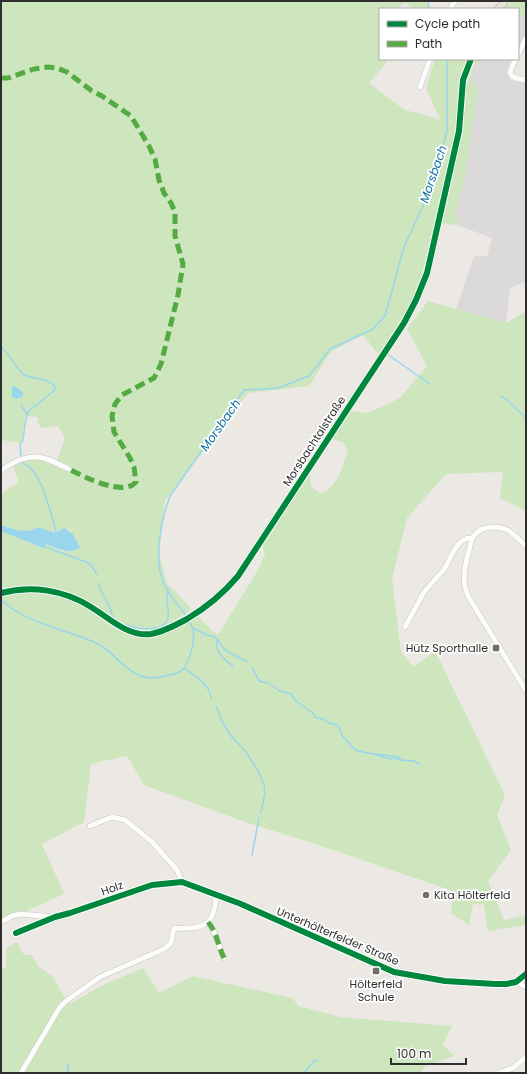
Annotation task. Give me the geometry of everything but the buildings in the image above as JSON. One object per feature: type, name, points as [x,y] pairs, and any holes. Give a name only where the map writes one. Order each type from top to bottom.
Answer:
[{"type":"main road","name":"Morsbachtalstraße","points":[[1,593],[37,589],[66,594],[90,606],[113,623],[130,631],[150,634],[160,632],[190,617],[217,598],[238,576],[410,315],[427,273],[459,131],[463,80],[471,60]]},
{"type":"street","points":[[519,53],[526,38]]},
{"type":"street","points":[[420,87],[430,60]]},
{"type":"street","points":[[515,60],[510,68],[511,75],[514,78],[526,80]]},
{"type":"street","points":[[1,470],[21,459],[37,457],[69,469]]},
{"type":"street","points":[[526,546],[506,529],[491,527],[482,530],[472,539],[465,571],[466,591],[526,691]]},
{"type":"street","points":[[405,627],[423,594],[444,569],[454,551],[466,538],[472,539]]},
{"type":"street","points":[[90,826],[112,818],[124,820],[152,842],[177,870],[182,882]]},
{"type":"street","name":"Holz","points":[[16,933],[55,917],[152,885],[182,882],[216,896]]},
{"type":"street","points":[[21,1073],[60,1007],[66,1001],[100,977],[164,949],[171,942],[174,928],[194,928],[208,922],[214,914],[216,896]]},
{"type":"street","name":"Unterhölterfelder Straße","points":[[216,896],[241,904],[394,972],[465,983],[506,984],[516,982]]},
{"type":"street","name":"Holz","points":[[1,922],[12,916],[20,914],[55,917]]},
{"type":"street","points":[[208,922],[215,932],[218,947],[224,958]]},
{"type":"street","points":[[526,974],[516,982],[526,987]]},
{"type":"street","points":[[507,1073],[526,1057]]},
{"type":"street","points":[[498,1073],[513,1068]]},
{"type":"shaded area","points":[[523,14],[526,20],[526,30],[519,47],[519,17]]},
{"type":"shaded area","points":[[479,60],[512,60],[506,72],[507,74],[511,80],[526,83],[526,279],[525,282],[510,288],[506,323],[456,309],[474,256],[487,256],[492,238],[460,226],[455,215],[466,172],[478,89],[471,82],[473,67]]},
{"type":"green space","points":[[1,1],[426,1],[430,8],[410,8],[406,2],[397,8],[379,8],[379,60],[387,60],[387,62],[369,83],[405,110],[440,119],[426,89],[435,60],[468,60],[460,77],[458,92],[458,123],[420,282],[411,305],[379,355],[363,335],[334,350],[328,356],[309,386],[248,393],[165,501],[159,553],[167,583],[192,609],[166,625],[171,632],[198,616],[218,635],[258,570],[265,554],[262,545],[310,473],[311,486],[321,494],[336,481],[342,469],[348,450],[342,442],[331,439],[351,411],[368,413],[400,398],[427,366],[407,329],[428,301],[506,323],[526,311],[526,511],[500,498],[503,472],[446,474],[407,518],[392,579],[401,652],[414,667],[435,651],[505,795],[497,815],[511,850],[488,881],[504,920],[524,916],[526,913],[526,925],[488,931],[484,905],[473,904],[469,925],[451,913],[453,891],[245,822],[144,785],[127,756],[91,764],[84,822],[42,844],[64,894],[1,922],[1,531],[43,548],[46,544],[61,551],[74,551],[76,540],[70,530],[58,530],[55,533],[38,527],[29,531],[17,530],[1,525],[1,494],[19,482],[13,467],[22,461],[40,459],[55,466],[65,438],[58,426],[40,428],[37,417],[25,416],[22,443],[1,440]]},
{"type":"green space","points":[[513,1],[526,1],[526,20],[523,14],[519,17],[519,8],[502,8]]},
{"type":"green space","points":[[475,60],[479,60],[473,68],[472,82],[478,89],[466,172],[455,215],[460,226],[442,223],[463,126],[465,92]]},
{"type":"green space","points":[[17,942],[24,955],[32,955],[38,966],[52,976],[69,1004],[105,984],[143,968],[159,993],[193,976],[292,998],[299,1006],[340,1017],[452,1026],[443,1044],[454,1056],[425,1067],[420,1073],[1,1073],[1,996],[3,994],[1,993],[1,968],[6,968],[7,948]]},
{"type":"water","points":[[12,386],[15,386],[23,392],[23,396],[18,399],[12,397]]},
{"type":"water","points":[[1,525],[17,530],[29,531],[38,527],[55,533],[64,528],[72,533],[80,547],[76,550],[68,551],[46,544],[43,548],[1,531]]},
{"type":"waterway","name":"Morsbach","points":[[428,1],[429,8]]},
{"type":"waterway","name":"Morsbach","points":[[187,617],[166,588],[159,563],[161,528],[170,496],[244,390],[278,388],[309,376],[330,349],[373,329],[385,316],[404,247],[432,186],[447,131],[447,60]]},
{"type":"waterway","points":[[1,347],[5,350],[22,373],[29,377],[47,381],[54,385],[56,389],[28,412],[23,440],[20,445],[21,456]]},
{"type":"waterway","points":[[387,354],[430,384]]},
{"type":"waterway","points":[[501,396],[526,418]]},
{"type":"waterway","points":[[21,405],[27,414]]},
{"type":"waterway","points":[[23,463],[28,466],[38,478],[46,497],[56,532]]},
{"type":"waterway","points":[[43,546],[90,564],[97,574]]},
{"type":"waterway","points":[[99,583],[100,589],[109,605],[113,617],[118,621],[132,627],[149,629],[157,628],[167,621],[169,614],[167,602],[168,590]]},
{"type":"waterway","name":"Morsbach","points":[[1,600],[20,614],[31,619],[98,644],[109,651],[137,675],[151,678],[174,674],[183,670],[186,666],[194,638],[193,629],[189,621]]},
{"type":"waterway","points":[[193,628],[215,637],[225,650],[247,662]]},
{"type":"waterway","points":[[218,640],[218,651],[233,666]]},
{"type":"waterway","points":[[252,667],[259,681],[268,683],[280,691],[291,694],[296,701],[314,714],[314,717],[337,725],[341,734],[354,749],[390,759],[396,758],[399,760],[414,761],[419,764]]},
{"type":"waterway","points":[[184,668],[205,684],[211,698]]},
{"type":"waterway","points":[[216,706],[223,723],[231,736],[246,752],[257,769],[264,784],[265,793],[261,813]]},
{"type":"waterway","points":[[377,754],[399,757],[401,760]]},
{"type":"waterway","points":[[252,855],[259,818]]},
{"type":"waterway","points":[[304,1073],[314,1061],[318,1060]]},
{"type":"waterway","points":[[65,1073],[69,1071],[67,1067],[69,1064]]},
{"type":"marked path","points":[[1,78],[8,78],[34,69],[48,67],[57,68],[67,72],[92,91],[131,116],[155,159],[159,180],[164,193],[175,212],[175,236],[183,264],[178,295],[161,364],[154,378],[122,395],[115,404],[112,416],[114,432],[134,467],[136,482],[130,486],[113,487],[84,477],[69,469]]},
{"type":"marked path","points":[[208,922],[224,958]]},
{"type":"cycle path","points":[[1,593],[24,589],[36,589],[59,593],[81,601],[127,630],[134,633],[151,634],[160,632],[187,619],[208,605],[227,589],[238,576],[404,323],[416,300],[427,273],[459,131],[463,80],[471,60]]},
{"type":"cycle path","points":[[16,933],[55,917],[152,885],[182,882],[241,904],[394,972],[445,981],[495,984],[516,982],[526,974]]},
{"type":"place","name":"Hütz Sporthalle","points":[[496,648]]},
{"type":"place","name":"Kita Hölterfeld","points":[[426,895]]},
{"type":"place","name":"Hölterfeld Schule","points":[[376,971]]}]
